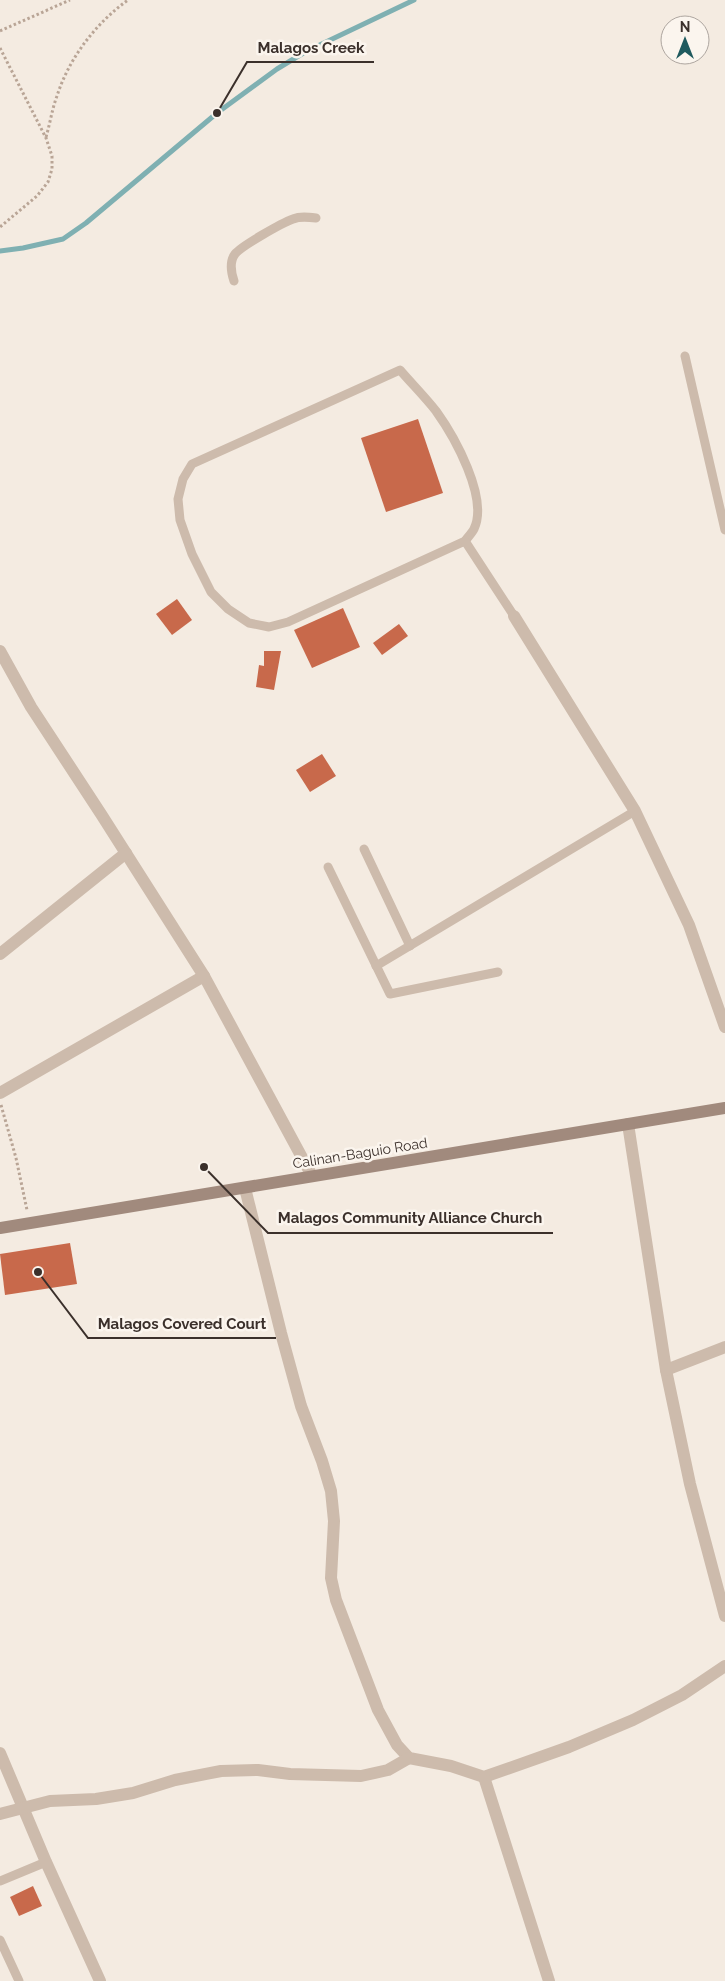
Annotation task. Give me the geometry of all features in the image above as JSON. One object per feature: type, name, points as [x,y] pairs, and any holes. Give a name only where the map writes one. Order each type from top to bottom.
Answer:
[{"type":"main road","name":"Calinan-Baguio Road","points":[[0,1228],[725,1108]]},
{"type":"street","points":[[514,616],[635,811],[689,925],[725,1027]]},
{"type":"street","points":[[0,651],[31,707],[204,976],[312,1176]]},
{"type":"street","points":[[0,954],[126,853]]},
{"type":"street","points":[[0,1093],[204,976]]},
{"type":"street","points":[[628,1124],[666,1370],[692,1493],[725,1616]]},
{"type":"street","points":[[245,1188],[283,1342],[301,1406],[331,1491],[334,1521],[331,1578],[336,1600],[378,1710],[397,1745],[409,1758],[451,1766],[484,1778],[569,1747],[634,1720],[682,1695],[725,1666]]},
{"type":"street","points":[[666,1370],[725,1348]]},
{"type":"street","points":[[0,1753],[46,1862],[100,1981]]},
{"type":"street","points":[[0,1814],[50,1801],[96,1799],[132,1793],[175,1780],[221,1771],[258,1770],[322,1776],[362,1776],[388,1770],[409,1758]]},
{"type":"street","points":[[484,1778],[549,1981]]},
{"type":"lane","points":[[234,281],[231,263],[235,254],[243,247],[293,219],[304,217],[316,218]]},
{"type":"lane","points":[[684,356],[725,530]]},
{"type":"lane","points":[[400,370],[436,412],[457,447],[477,495],[478,510],[474,528],[465,541],[314,612],[269,627],[249,623],[228,609],[211,592],[192,554],[180,520],[178,499],[183,479],[192,464],[400,370]]},
{"type":"lane","points":[[465,541],[514,616]]},
{"type":"lane","points":[[376,966],[635,811]]},
{"type":"lane","points":[[364,849],[410,946]]},
{"type":"lane","points":[[328,867],[390,994],[498,972]]},
{"type":"lane","points":[[0,1881],[46,1862]]},
{"type":"lane","points":[[0,1940],[19,1981]]},
{"type":"path","points":[[0,31],[70,0]]},
{"type":"path","points":[[46,138],[57,95],[71,63],[91,34],[128,0]]},
{"type":"path","points":[[0,48],[46,138],[52,156],[52,169],[48,182],[37,196],[0,228]]},
{"type":"path","points":[[0,1100],[16,1158],[30,1223]]},
{"type":"building","points":[[418,419],[443,493],[386,512],[361,438]]},
{"type":"building","points":[[177,599],[192,620],[172,635],[156,614]]},
{"type":"building","points":[[343,608],[360,647],[312,668],[294,630]]},
{"type":"building","points":[[399,624],[408,636],[382,655],[373,643]]},
{"type":"building","points":[[264,651],[281,651],[274,690],[256,687],[259,665],[264,666]]},
{"type":"building","points":[[322,754],[336,776],[310,792],[296,770]]},
{"type":"building","points":[[70,1243],[77,1284],[5,1295],[0,1254]]},
{"type":"building","points":[[33,1886],[42,1906],[19,1916],[10,1897]]},
{"type":"waterway","points":[[0,251],[63,239],[86,223],[217,113],[277,69],[305,52],[414,0]]},
{"type":"place","name":"Malagos Creek","points":[[217,113]]},
{"type":"place","name":"Malagos Community Alliance Church","points":[[204,1167]]},
{"type":"place","name":"Malagos Covered Court","points":[[38,1272]]}]
